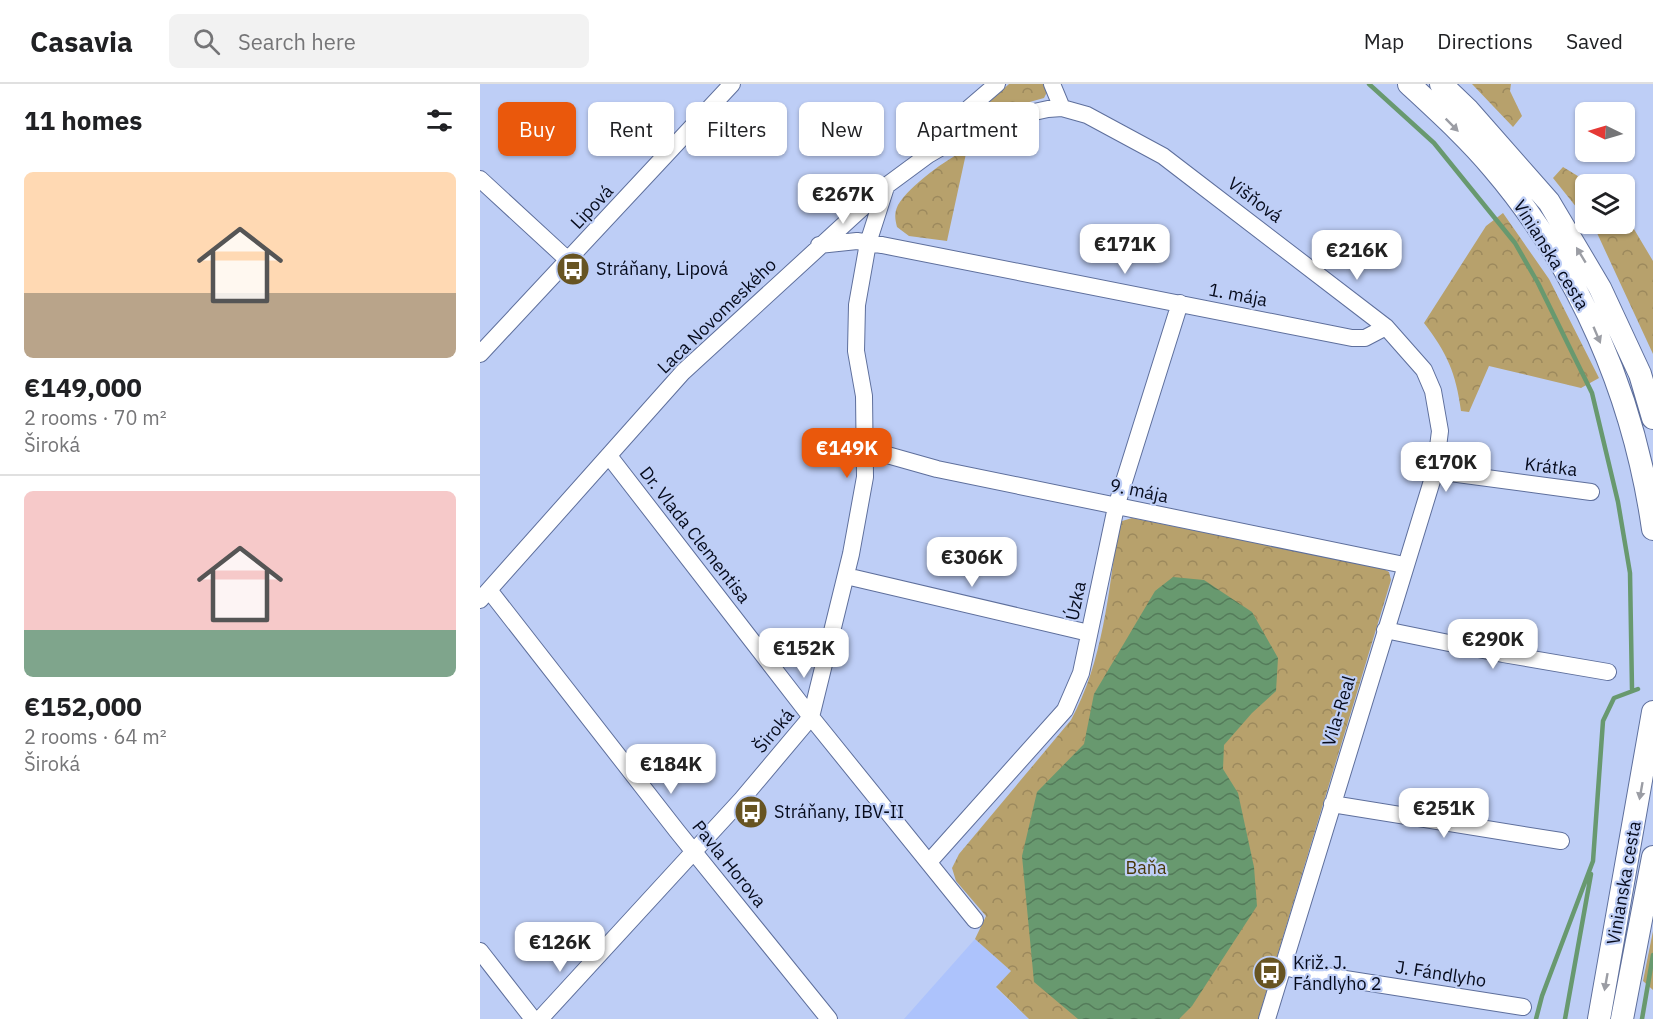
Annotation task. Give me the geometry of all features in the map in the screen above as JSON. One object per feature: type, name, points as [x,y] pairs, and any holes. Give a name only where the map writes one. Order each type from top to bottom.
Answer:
[{"type":"main road","name":"Vinianska cesta","points":[[1409,84],[1492,167],[1528,212],[1582,298],[1618,384],[1635,436],[1653,529]]},
{"type":"main road","name":"Vinianska cesta","points":[[1441,84],[1490,134],[1549,202],[1600,288],[1640,375],[1653,418]]},
{"type":"main road","name":"Vinianska cesta","points":[[1599,1019],[1653,712]]},
{"type":"main road","name":"Vinianska cesta","points":[[1622,1019],[1653,857]]},
{"type":"street","name":"Lipová","points":[[480,354],[732,84]]},
{"type":"street","points":[[976,102],[997,84]]},
{"type":"street","points":[[1052,84],[1062,108]]},
{"type":"street","name":"Višňová","points":[[1039,112],[1062,108],[1087,115],[1112,126],[1163,156],[1386,327],[1424,369],[1439,413]]},
{"type":"street","name":"Laca Novomeského","points":[[485,595],[684,372],[819,245],[886,186],[926,156]]},
{"type":"street","points":[[480,179],[569,261]]},
{"type":"street","name":"Široká","points":[[540,1019],[694,852],[811,717],[860,511],[866,449],[864,396],[856,351],[857,305],[868,243],[886,186]]},
{"type":"street","name":"1. mája","points":[[819,245],[857,241],[1352,338],[1365,338],[1386,327]]},
{"type":"street","name":"Úzka","points":[[929,862],[1065,710],[1081,674],[1116,507],[1180,303]]},
{"type":"street","name":"Vila-Real","points":[[1267,1019],[1384,630],[1435,471],[1439,447],[1439,413]]},
{"type":"street","name":"9. mája","points":[[866,449],[937,469],[1404,565]]},
{"type":"street","name":"Dr. Vlada Clementisa","points":[[609,456],[811,717],[975,920]]},
{"type":"street","name":"Krátka","points":[[1435,471],[1591,492]]},
{"type":"street","points":[[846,576],[1089,633]]},
{"type":"street","name":"Pavla Horova","points":[[485,595],[829,1019]]},
{"type":"street","points":[[1384,630],[1608,672]]},
{"type":"street","points":[[1332,804],[1561,841]]},
{"type":"street","points":[[480,951],[533,1019]]},
{"type":"street","name":"J. Fándlyho","points":[[1283,966],[1307,973],[1523,1007]]},
{"type":"shaded area","points":[[975,939],[1011,971],[996,988],[1029,1019],[904,1019]]},
{"type":"green space","points":[[1009,84],[1043,84],[1047,92],[1044,98],[1029,102],[989,102]]},
{"type":"green space","points":[[1472,84],[1511,84],[1510,91],[1522,116],[1513,127]]},
{"type":"green space","points":[[954,156],[965,156],[947,241],[909,236],[897,227],[895,219],[898,205],[911,189]]},
{"type":"green space","points":[[1563,167],[1575,174],[1575,206],[1553,178]]},
{"type":"green space","points":[[1503,213],[1549,279],[1599,378],[1581,388],[1489,366],[1469,412],[1461,411],[1449,364],[1439,344],[1424,323],[1486,226]]},
{"type":"green space","points":[[1635,231],[1653,261],[1653,354],[1597,234],[1635,234]]},
{"type":"green space","name":"Baňa","points":[[1132,518],[1382,568],[1389,572],[1391,580],[1258,1019],[1029,1019],[996,987],[1011,971],[975,939],[986,916],[956,881],[952,868],[959,854],[1071,720],[1082,698],[1098,650],[1108,601],[1118,527],[1122,521]]},
{"type":"green space","points":[[1653,931],[1653,990],[1643,981]]},
{"type":"water","name":"Baňa","points":[[1173,577],[1204,580],[1252,612],[1278,658],[1276,691],[1252,713],[1224,745],[1223,769],[1238,793],[1254,867],[1257,906],[1192,1006],[1179,1019],[1078,1019],[1034,982],[1022,856],[1037,792],[1084,744],[1094,694],[1155,591]]},
{"type":"waterway","points":[[1369,84],[1434,143],[1515,243],[1538,283],[1592,393],[1618,502],[1630,573],[1632,689]]},
{"type":"waterway","points":[[1536,1019],[1542,996],[1593,861],[1603,721],[1614,698],[1638,689]]},
{"type":"waterway","points":[[1565,1019],[1591,874]]},
{"type":"waterway","points":[[1642,1019],[1653,955]]},
{"type":"place","name":"Stráňany, Lipová","points":[[573,269]]},
{"type":"place","name":"Stráňany, IBV-II","points":[[751,812]]},
{"type":"place","name":"Križ. J. Fándlyho 2","points":[[1270,973]]}]
